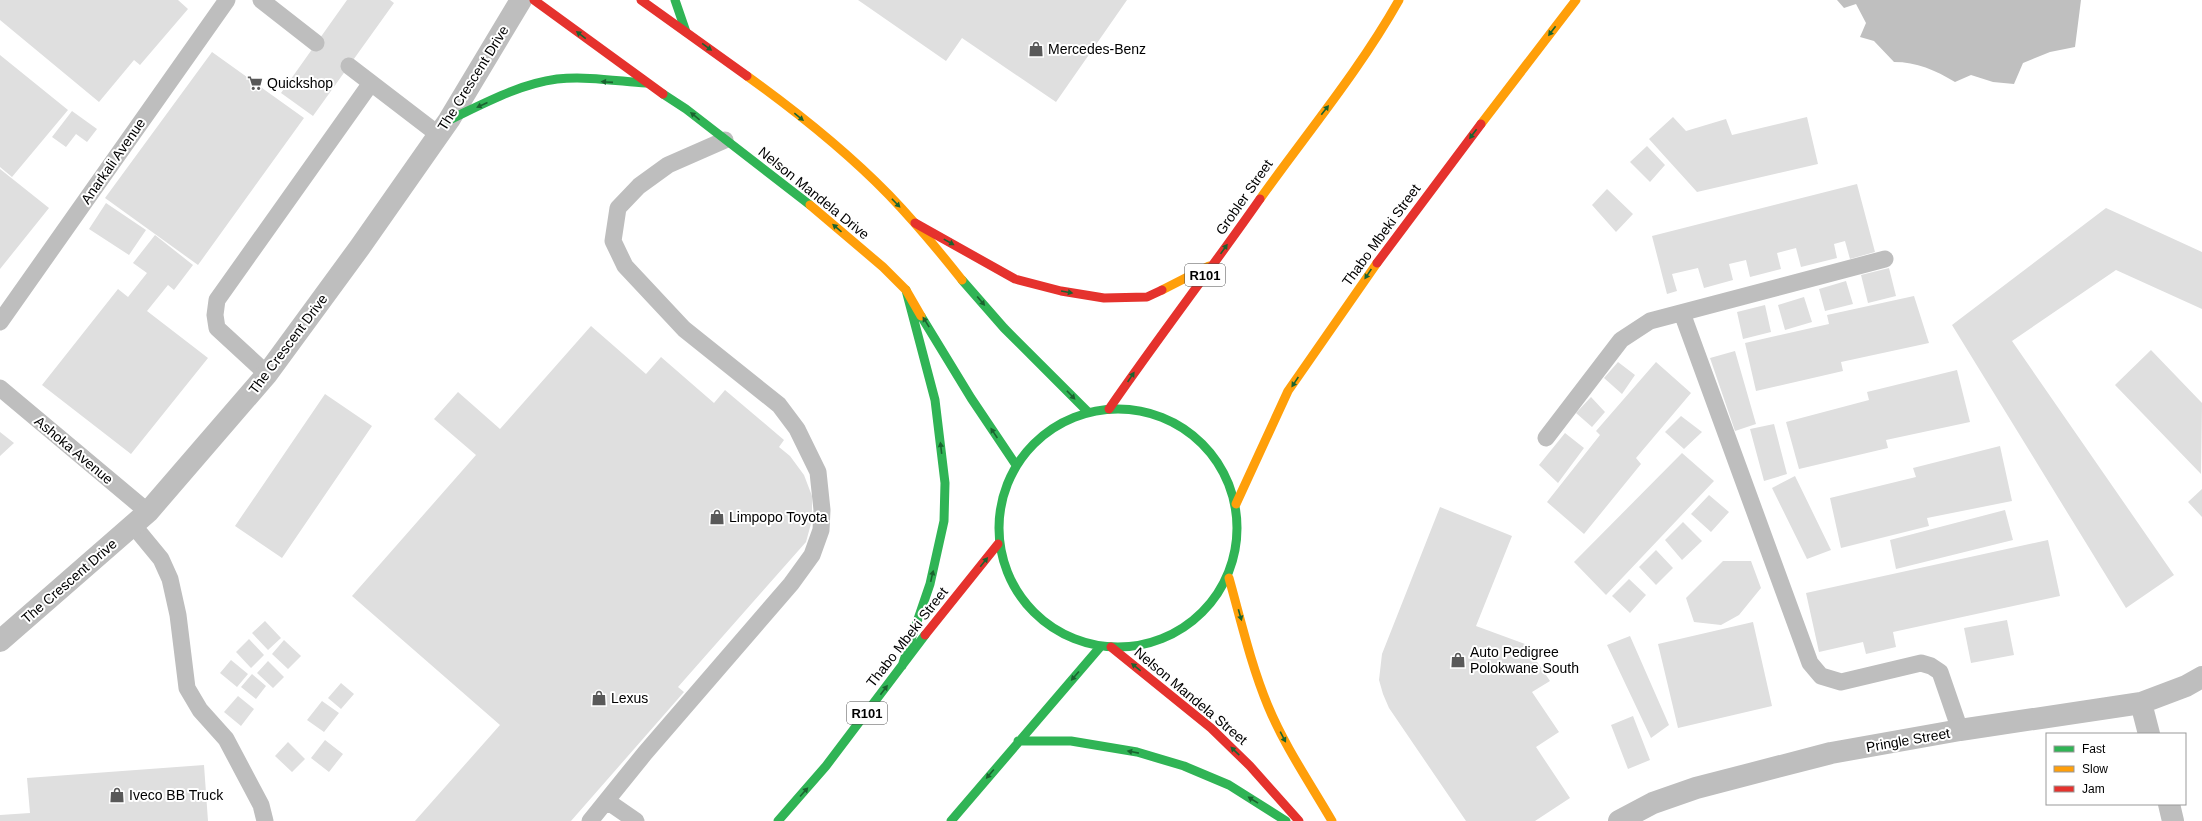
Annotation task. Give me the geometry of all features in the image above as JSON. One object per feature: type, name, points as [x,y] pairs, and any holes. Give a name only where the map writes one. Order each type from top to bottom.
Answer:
[{"type":"main road","name":"Nelson Mandela Drive","points":[[534,0],[646,84],[686,109],[799,196],[883,267],[906,290],[971,398],[1016,465]]},
{"type":"main road","points":[[641,0],[769,92],[839,149],[875,181],[915,223],[993,316],[1088,412]]},
{"type":"main road","points":[[675,0],[686,32]]},
{"type":"main road","name":"Grobler Street","points":[[1109,409],[1159,336],[1214,264],[1301,141],[1343,87],[1385,25],[1399,0]]},
{"type":"main road","name":"Thabo Mbeki Street","points":[[1236,504],[1288,391],[1391,242],[1576,0]]},
{"type":"main road","points":[[444,127],[492,101],[546,81],[573,79],[646,84]]},
{"type":"main road","points":[[915,223],[1015,279],[1061,291],[1104,298],[1147,297],[1214,264]]},
{"type":"main road","points":[[902,666],[930,584],[944,521],[945,483],[935,400],[906,290]]},
{"type":"main road","name":"Thabo Mbeki Street","points":[[1109,409],[1152,414],[1181,427],[1206,447],[1225,474],[1236,504],[1238,529],[1236,554],[1229,578],[1208,607],[1192,622],[1168,637],[1140,645],[1111,647],[1101,646],[1071,638],[1044,622],[1023,601],[1007,574],[998,544],[998,524],[1001,504],[1007,483],[1016,465],[1035,441],[1060,424],[1088,412],[1109,409]]},
{"type":"main road","name":"Thabo Mbeki Street","points":[[778,821],[826,766],[998,544]]},
{"type":"main road","points":[[1229,578],[1255,670],[1268,705],[1299,767],[1332,821]]},
{"type":"main road","points":[[951,821],[1101,646]]},
{"type":"main road","name":"Nelson Mandela Street","points":[[1111,647],[1196,715],[1234,749],[1263,778],[1300,821]]},
{"type":"main road","points":[[1018,741],[1071,741],[1137,752],[1158,758],[1184,766],[1229,785],[1286,821]]},
{"type":"street","name":"The Crescent Drive","points":[[0,642],[141,518],[267,374],[360,247],[444,127],[521,0]]},
{"type":"street","name":"Pringle Street","points":[[1619,821],[1653,803],[1704,786],[1831,753],[1960,730],[2141,703],[2186,686],[2202,677]]},
{"type":"street","points":[[2141,703],[2149,733]]},
{"type":"street","points":[[2169,805],[2173,821]]},
{"type":"lane","name":"Anarkali Avenue","points":[[0,322],[227,0]]},
{"type":"lane","points":[[262,0],[316,43]]},
{"type":"lane","points":[[349,66],[371,83],[444,127]]},
{"type":"lane","points":[[267,374],[217,328],[215,315],[217,300],[371,83]]},
{"type":"lane","points":[[590,821],[645,753],[791,584],[812,555],[821,530],[822,510],[818,472],[797,429],[779,405],[684,329],[625,266],[613,241],[618,208],[639,186],[668,165],[725,140]]},
{"type":"lane","points":[[1546,438],[1621,340],[1650,321],[1884,259]]},
{"type":"lane","points":[[1682,313],[1810,663],[1821,676],[1841,682],[1921,663],[1931,666],[1940,672],[1960,730]]},
{"type":"lane","name":"Ashoka Avenue","points":[[0,388],[141,518],[170,579],[178,615],[187,688],[200,710],[226,739],[261,805],[264,821]]},
{"type":"lane","points":[[607,801],[636,821]]},
{"type":"shaded area","points":[[1837,0],[2081,0],[2075,47],[2050,52],[2023,63],[2014,84],[1993,82],[1971,75],[1955,82],[1918,65],[1894,62],[1874,41],[1860,37],[1866,23],[1856,4],[1844,8]]},
{"type":"building","points":[[0,0],[178,0],[188,9],[140,65],[134,60],[99,102],[0,20]]},
{"type":"building","points":[[347,0],[390,0],[394,3],[313,116],[281,93]]},
{"type":"building","name":"Mercedes-Benz","points":[[858,0],[1127,0],[1056,102],[962,38],[946,61]]},
{"type":"building","points":[[212,52],[304,118],[198,265],[105,198]]},
{"type":"building","points":[[0,55],[68,110],[12,177],[0,167]]},
{"type":"building","points":[[72,111],[97,129],[87,142],[76,134],[66,147],[52,137]]},
{"type":"building","points":[[1673,117],[1686,131],[1726,119],[1732,135],[1807,117],[1818,164],[1697,192],[1649,139]]},
{"type":"building","points":[[1647,146],[1665,165],[1650,182],[1630,162]]},
{"type":"building","points":[[0,169],[49,208],[0,269]]},
{"type":"building","points":[[1857,184],[1875,252],[1850,259],[1845,241],[1834,244],[1837,258],[1801,267],[1796,248],[1777,253],[1781,269],[1750,277],[1746,260],[1729,264],[1733,280],[1704,288],[1698,268],[1672,274],[1677,291],[1667,294],[1652,236]]},
{"type":"building","points":[[1607,189],[1633,214],[1616,232],[1592,205]]},
{"type":"building","points":[[106,203],[146,230],[129,255],[89,229]]},
{"type":"building","points":[[2106,208],[2202,252],[2202,309],[2116,270],[2012,341],[2174,575],[2126,608],[1952,325]]},
{"type":"building","points":[[155,235],[193,265],[174,290],[168,285],[147,311],[208,358],[131,454],[42,385],[118,289],[128,297],[147,273],[133,263]]},
{"type":"building","points":[[1889,268],[1896,296],[1868,303],[1861,275]]},
{"type":"building","points":[[1846,281],[1853,304],[1825,311],[1819,289]]},
{"type":"building","points":[[1914,296],[1929,343],[1841,362],[1843,371],[1756,391],[1745,343],[1829,324],[1827,315]]},
{"type":"building","points":[[1804,297],[1812,322],[1785,330],[1778,305]]},
{"type":"building","points":[[1765,305],[1771,332],[1743,339],[1737,312]]},
{"type":"building","points":[[591,326],[646,374],[661,357],[714,403],[725,390],[784,440],[779,447],[790,456],[804,475],[812,496],[812,520],[806,542],[678,687],[684,692],[571,821],[415,821],[500,725],[352,596],[476,455],[434,419],[458,392],[500,429]]},
{"type":"building","points":[[2151,350],[2202,403],[2201,474],[2115,385]]},
{"type":"building","points":[[1735,351],[1756,424],[1735,431],[1710,358]]},
{"type":"building","points":[[1618,362],[1635,375],[1622,394],[1604,378]]},
{"type":"building","points":[[1656,362],[1691,393],[1636,458],[1641,464],[1584,534],[1547,502],[1600,435],[1596,431]]},
{"type":"building","points":[[1957,370],[1970,422],[1886,440],[1888,448],[1799,469],[1786,422],[1869,400],[1867,392]]},
{"type":"building","points":[[325,394],[372,426],[282,558],[235,526]]},
{"type":"building","points":[[1591,397],[1605,412],[1592,427],[1576,413]]},
{"type":"building","points":[[1681,416],[1702,432],[1684,449],[1665,432]]},
{"type":"building","points":[[1774,424],[1787,474],[1764,481],[1750,429]]},
{"type":"building","points":[[0,432],[14,443],[0,456]]},
{"type":"building","points":[[1565,433],[1584,448],[1558,483],[1539,465]]},
{"type":"building","points":[[2000,446],[2012,501],[1927,518],[1929,526],[1841,548],[1830,498],[1916,477],[1913,468]]},
{"type":"building","points":[[1682,453],[1714,481],[1606,595],[1574,562]]},
{"type":"building","points":[[1795,476],[1831,550],[1807,559],[1772,488]]},
{"type":"building","points":[[2202,489],[2202,517],[2188,502]]},
{"type":"building","points":[[1709,495],[1729,512],[1711,532],[1691,514]]},
{"type":"building","name":"Auto Pedigree Polokwane South","points":[[1440,507],[1512,536],[1476,626],[1525,644],[1550,681],[1532,692],[1559,732],[1536,747],[1570,798],[1535,821],[1466,821],[1389,708],[1383,694],[1379,680],[1382,654]]},
{"type":"building","points":[[2005,510],[2013,540],[1896,569],[1890,540]]},
{"type":"building","points":[[1683,522],[1702,541],[1682,560],[1665,540]]},
{"type":"building","points":[[2048,540],[2060,596],[1893,632],[1896,647],[1866,654],[1863,642],[1819,652],[1806,593]]},
{"type":"building","points":[[1656,550],[1673,568],[1656,585],[1639,567]]},
{"type":"building","points":[[1723,561],[1751,561],[1761,588],[1739,615],[1721,625],[1694,622],[1686,598]]},
{"type":"building","points":[[1629,579],[1646,595],[1630,613],[1612,596]]},
{"type":"building","points":[[2007,620],[2014,655],[1971,663],[1964,628]]},
{"type":"building","points":[[265,621],[281,638],[268,650],[252,633]]},
{"type":"building","points":[[1753,622],[1772,706],[1678,728],[1658,644]]},
{"type":"building","points":[[1630,636],[1669,725],[1651,738],[1607,645]]},
{"type":"building","points":[[249,639],[264,655],[251,668],[236,652]]},
{"type":"building","points":[[284,640],[301,656],[288,669],[272,654]]},
{"type":"building","points":[[231,660],[248,674],[237,687],[220,673]]},
{"type":"building","points":[[268,661],[284,677],[273,688],[257,673]]},
{"type":"building","points":[[252,674],[266,686],[256,699],[241,687]]},
{"type":"building","points":[[341,683],[354,694],[341,709],[328,698]]},
{"type":"building","points":[[238,696],[254,709],[241,726],[224,712]]},
{"type":"building","points":[[322,701],[339,713],[324,732],[307,720]]},
{"type":"building","points":[[1633,716],[1650,760],[1628,769],[1611,725]]},
{"type":"building","points":[[325,740],[343,754],[329,772],[311,758]]},
{"type":"building","points":[[288,742],[305,759],[292,772],[275,756]]},
{"type":"building","name":"Iveco BB Truck","points":[[204,765],[208,821],[0,821],[0,815],[30,813],[27,778]]},
{"type":"traffic: fast","points":[[675,0],[686,32]]},
{"type":"traffic: fast","points":[[449,120],[515,90],[529,85],[557,79],[602,79],[646,83]]},
{"type":"traffic: fast","points":[[663,94],[686,109],[810,205]]},
{"type":"traffic: fast","points":[[962,280],[1004,328],[1088,412]]},
{"type":"traffic: fast","points":[[902,666],[930,584],[944,521],[945,483],[935,400],[906,290]]},
{"type":"traffic: fast","points":[[921,316],[971,398],[1016,465]]},
{"type":"traffic: fast","points":[[1106,409],[1130,409],[1153,414],[1174,423],[1194,436],[1210,452],[1223,472],[1232,493],[1237,516],[1237,528],[1235,551],[1228,574],[1210,604],[1194,620],[1174,633],[1153,642],[1130,647],[1106,647],[1083,642],[1062,633],[1042,620],[1026,604],[1013,584],[1004,563],[999,540],[999,516],[1004,493],[1013,472],[1026,452],[1042,436],[1062,423],[1083,414],[1106,409]]},
{"type":"traffic: fast","points":[[778,821],[826,766],[925,635]]},
{"type":"traffic: fast","points":[[951,821],[1101,646]]},
{"type":"traffic: fast","points":[[1018,741],[1071,741],[1137,752],[1184,766],[1229,785],[1286,821]]},
{"type":"traffic: slow","points":[[1260,199],[1350,77],[1399,0]]},
{"type":"traffic: slow","points":[[1481,124],[1576,0]]},
{"type":"traffic: slow","points":[[747,76],[821,132],[873,179],[936,247],[962,280]]},
{"type":"traffic: slow","points":[[810,205],[883,267],[906,290],[921,316]]},
{"type":"traffic: slow","points":[[1236,504],[1288,391],[1377,263]]},
{"type":"traffic: slow","points":[[1162,290],[1209,266]]},
{"type":"traffic: slow","points":[[1229,578],[1251,659],[1268,706],[1290,750],[1332,821]]},
{"type":"traffic: jam","points":[[534,0],[663,94]]},
{"type":"traffic: jam","points":[[641,0],[747,76]]},
{"type":"traffic: jam","points":[[1377,263],[1481,124]]},
{"type":"traffic: jam","points":[[1109,409],[1260,199]]},
{"type":"traffic: jam","points":[[915,223],[1015,279],[1061,291],[1104,298],[1147,297],[1162,290]]},
{"type":"traffic: jam","points":[[925,635],[998,544]]},
{"type":"traffic: jam","points":[[1111,647],[1211,728],[1250,766],[1299,821]]},
{"type":"place","name":"Mercedes-Benz","points":[[1036,49]]},
{"type":"place","name":"Quickshop","points":[[255,83]]},
{"type":"place","name":"Limpopo Toyota","points":[[717,517]]},
{"type":"place","name":"Auto Pedigree Polokwane South","points":[[1458,660]]},
{"type":"place","name":"Lexus","points":[[599,698]]},
{"type":"place","name":"Iveco BB Truck","points":[[117,795]]}]
